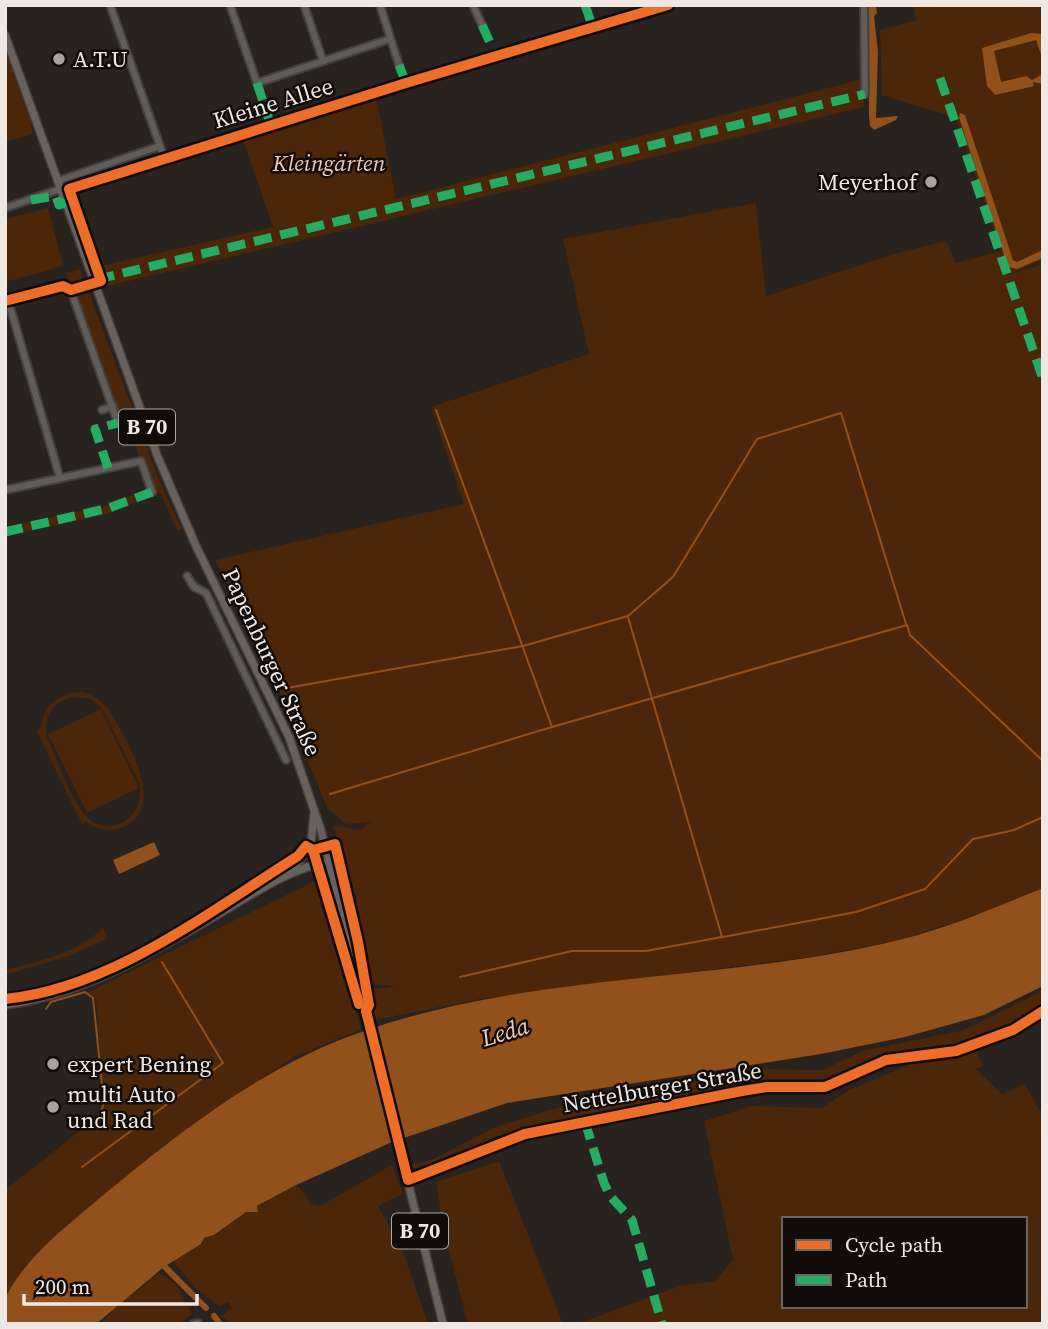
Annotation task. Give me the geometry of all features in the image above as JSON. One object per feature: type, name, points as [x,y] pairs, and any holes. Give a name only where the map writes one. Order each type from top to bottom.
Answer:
[{"type":"main road","name":"Papenburger Straße","points":[[5,35],[157,455],[196,546],[289,737],[314,806],[443,1324]]},
{"type":"main road","points":[[290,873],[311,844],[314,806]]},
{"type":"main road","points":[[5,1004],[54,996],[101,979],[290,873],[328,861]]},
{"type":"street","points":[[230,5],[257,83],[390,39]]},
{"type":"street","points":[[304,5],[323,61]]},
{"type":"street","points":[[380,5],[399,65]]},
{"type":"street","points":[[473,5],[482,25]]},
{"type":"street","points":[[864,5],[865,94]]},
{"type":"street","points":[[5,208],[160,146],[111,6]]},
{"type":"street","name":"Kleine Allee","points":[[160,146],[165,159],[405,83]]},
{"type":"street","points":[[60,478],[7,301],[63,286],[70,288],[118,423]]},
{"type":"street","points":[[102,410],[113,406]]},
{"type":"street","points":[[5,490],[141,461],[152,492]]},
{"type":"street","points":[[187,576],[194,587],[206,593],[286,760]]},
{"type":"street","name":"Nettelburger Straße","points":[[408,1180],[525,1133],[767,1087],[825,1087],[886,1060],[939,1054],[978,1043],[1013,1030],[1043,1011]]},
{"type":"green space","points":[[913,5],[1043,5],[1043,259],[1009,275],[1043,264],[1043,888],[991,910],[900,940],[810,957],[480,999],[375,1020],[370,990],[395,986],[369,984],[342,851],[333,825],[360,830],[371,822],[346,824],[327,808],[266,659],[215,560],[464,504],[431,407],[589,354],[563,239],[756,203],[766,296],[894,254],[946,241],[956,263],[1001,251],[956,118],[882,95],[880,30],[916,20]]},
{"type":"green space","points":[[5,49],[31,122],[32,134],[5,142]]},
{"type":"green space","name":"Kleingärten","points":[[863,79],[864,107],[108,286],[101,266],[273,227],[242,137],[376,96],[396,199]]},
{"type":"green space","points":[[48,208],[63,266],[5,282],[5,219]]},
{"type":"green space","points":[[80,269],[160,482],[182,529],[177,530],[160,492],[107,514],[5,536],[5,527],[104,506],[148,489],[129,420],[118,423],[66,273]]},
{"type":"green space","points":[[76,692],[84,692],[97,698],[107,707],[139,770],[143,804],[137,817],[118,829],[104,829],[86,822],[82,824],[36,730],[41,727],[46,712],[55,700]],"holes":[[[72,697],[91,699],[101,707],[139,782],[140,794],[133,814],[116,825],[96,823],[80,809],[47,738],[46,724],[54,707]]]},
{"type":"green space","points":[[101,709],[139,788],[87,813],[48,734]]},
{"type":"green space","points":[[315,881],[361,1029],[294,1057],[225,1103],[5,1304],[5,1190],[96,1118],[104,1104],[96,999],[86,993]]},
{"type":"green space","points":[[103,928],[108,938],[69,956],[5,975],[5,970],[70,950]]},
{"type":"green space","points":[[1043,990],[1043,1009],[1010,1029],[968,1044],[868,1062],[824,1085],[764,1084],[554,1124],[499,1140],[417,1171],[411,1165],[434,1159],[493,1128],[553,1109],[760,1069],[823,1070],[862,1051],[964,1030]]},
{"type":"green space","points":[[974,1045],[983,1066],[976,1069],[1002,1094],[1025,1084],[1039,1110],[1043,1108],[1043,1324],[577,1324],[680,1286],[715,1281],[733,1260],[704,1121],[752,1106],[822,1108],[849,1090],[908,1065],[910,1060],[945,1057]]},
{"type":"green space","points":[[499,1161],[563,1324],[468,1324],[444,1233],[436,1182]]},
{"type":"green space","points":[[392,1165],[403,1194],[378,1206],[402,1248],[428,1324],[230,1324],[222,1316],[231,1308],[228,1302],[219,1306],[197,1290],[173,1261],[193,1246],[202,1244],[204,1238],[215,1235],[246,1212],[258,1212],[257,1207],[294,1186],[298,1186],[311,1204],[320,1206]]},
{"type":"green space","points":[[159,1273],[176,1284],[192,1314],[179,1324],[101,1324],[115,1308]]},
{"type":"water","points":[[868,5],[876,5],[877,13],[874,16],[878,52],[876,118],[898,116],[896,120],[874,130],[870,126],[869,116]]},
{"type":"water","points":[[1031,33],[1043,34],[1043,60],[1036,40],[994,51],[1001,82],[1026,76],[1032,80],[1043,74],[1043,84],[1033,82],[1034,86],[995,95],[987,86],[982,48]]},
{"type":"water","points":[[960,113],[965,115],[1013,260],[1017,262],[1043,250],[1043,258],[1017,269],[1008,267],[959,117]]},
{"type":"water","points":[[154,842],[160,855],[119,874],[113,860]]},
{"type":"water","name":"Leda","points":[[1043,888],[1043,986],[984,1015],[905,1037],[821,1054],[507,1103],[392,1142],[294,1186],[257,1206],[258,1212],[246,1212],[214,1235],[204,1238],[201,1244],[164,1267],[96,1324],[5,1324],[6,1298],[15,1281],[37,1254],[75,1218],[193,1124],[225,1102],[292,1062],[327,1045],[429,1012],[495,998],[562,987],[765,964],[833,954],[899,940],[990,910]]},
{"type":"waterway","points":[[436,410],[552,727],[907,625],[910,635],[1043,761]]},
{"type":"waterway","points":[[287,688],[523,646],[628,616],[673,577],[757,439],[841,413],[906,624]]},
{"type":"waterway","points":[[460,977],[572,951],[646,951],[722,937],[628,617]]},
{"type":"waterway","points":[[330,794],[552,727]]},
{"type":"waterway","points":[[723,937],[856,912],[925,889],[973,839],[1014,830],[1043,817]]},
{"type":"waterway","points":[[82,1167],[223,1063],[162,962]]},
{"type":"waterway","points":[[46,1009],[51,1002],[85,992],[93,998],[104,1103],[99,1116],[91,1123]]},
{"type":"waterway","points":[[160,1262],[206,1308]]},
{"type":"waterway","points":[[214,1316],[220,1324]]},
{"type":"marked path","points":[[585,5],[593,28]]},
{"type":"marked path","points":[[482,25],[496,56]]},
{"type":"marked path","points":[[399,65],[406,83],[410,82]]},
{"type":"marked path","points":[[940,78],[1043,379]]},
{"type":"marked path","points":[[257,83],[271,126]]},
{"type":"marked path","points":[[98,283],[107,277],[865,94]]},
{"type":"marked path","points":[[31,200],[56,196],[59,205],[73,200]]},
{"type":"marked path","points":[[108,468],[95,429],[118,423]]},
{"type":"marked path","points":[[5,532],[109,508],[152,492]]},
{"type":"marked path","points":[[585,1122],[610,1196],[632,1220],[662,1324]]},
{"type":"cycle path","points":[[5,301],[63,286],[71,290],[101,281],[69,189],[406,83],[668,5]]},
{"type":"cycle path","points":[[5,999],[44,992],[121,964],[195,923],[298,856],[306,846],[313,850],[335,844],[358,942],[369,1005],[366,1011]]},
{"type":"cycle path","points":[[313,850],[359,1004]]},
{"type":"cycle path","points":[[366,1011],[408,1180],[525,1134],[767,1087],[825,1087],[886,1060],[956,1051],[1013,1030],[1043,1011]]},
{"type":"place","name":"A.T.U","points":[[59,59]]},
{"type":"place","name":"Meyerhof","points":[[931,182]]},
{"type":"place","name":"expert Bening","points":[[53,1064]]},
{"type":"place","name":"multi Auto und Rad","points":[[53,1107]]}]
